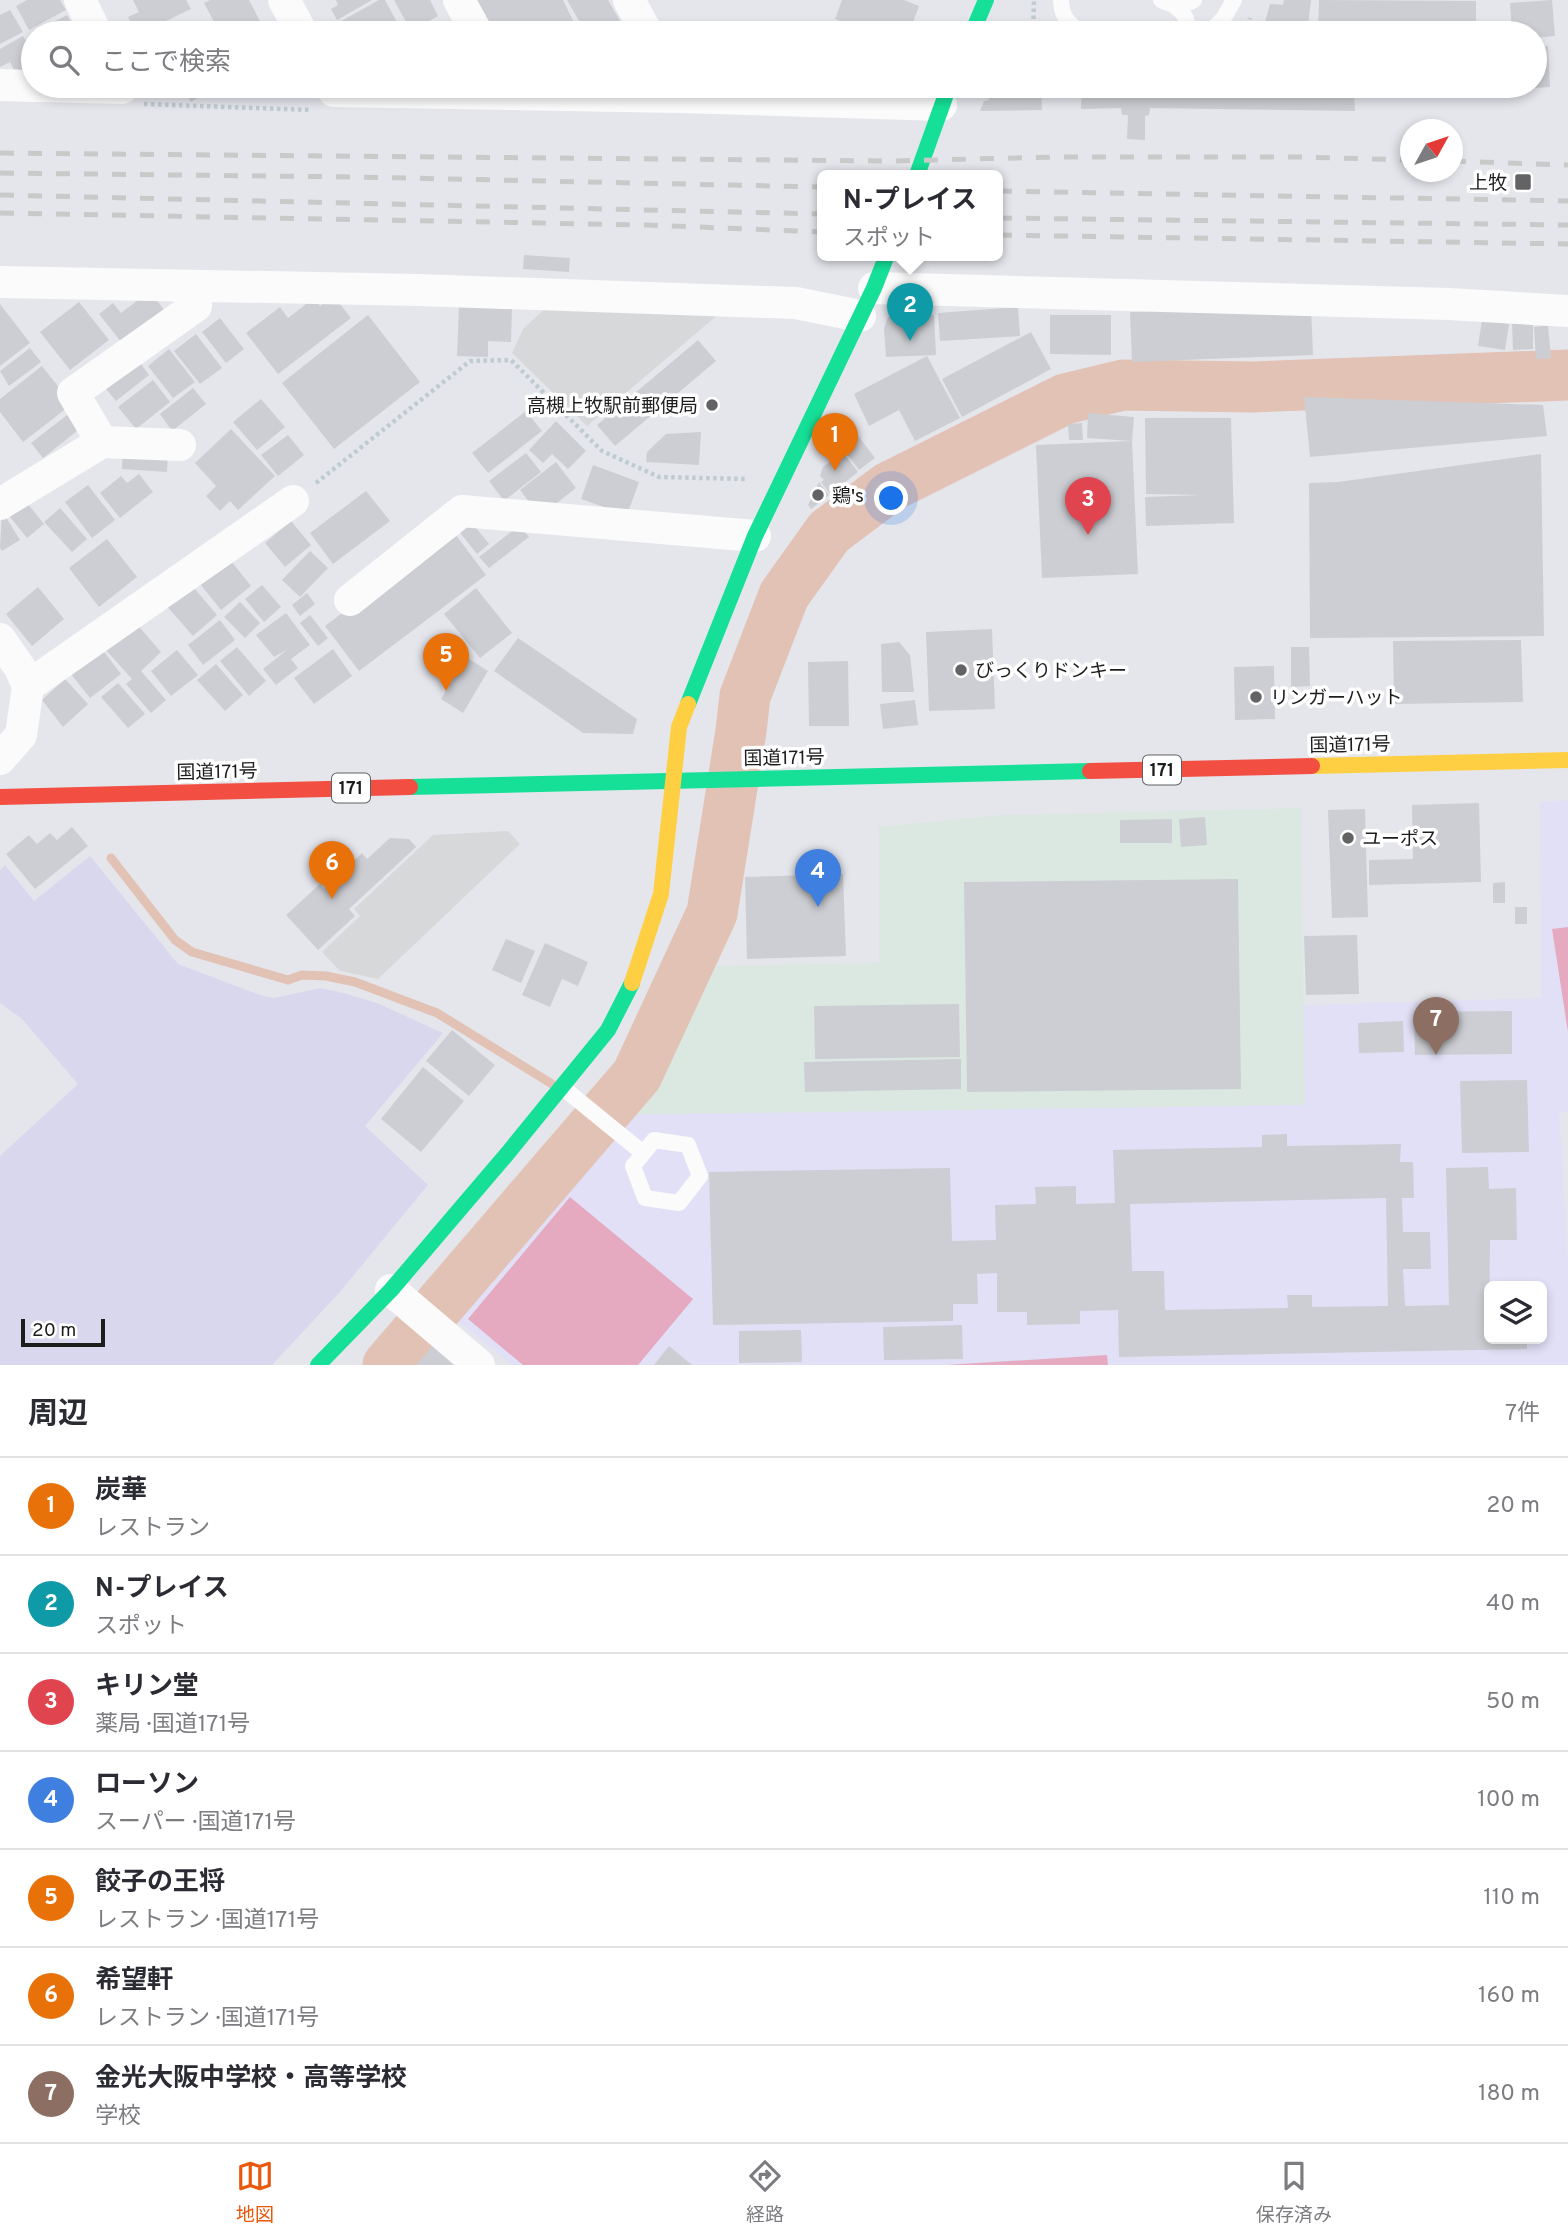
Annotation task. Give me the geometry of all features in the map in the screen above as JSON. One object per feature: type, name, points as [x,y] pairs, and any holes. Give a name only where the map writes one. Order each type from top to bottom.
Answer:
[{"type":"main road","points":[[977,21],[986,0]]},
{"type":"main road","points":[[919,170],[944,98]]},
{"type":"main road","points":[[318,1365],[398,1298],[608,1030],[629,993],[661,894],[679,727],[755,536],[884,261]]},
{"type":"main road","name":"国道171号","points":[[0,797],[1568,760]]},
{"type":"street","points":[[80,0],[90,21]]},
{"type":"street","points":[[284,0],[295,21]]},
{"type":"street","points":[[459,0],[470,21]]},
{"type":"street","points":[[629,0],[640,21]]},
{"type":"street","points":[[0,85],[21,86]]},
{"type":"street","points":[[0,282],[418,290],[796,303],[1450,304],[1568,311]]},
{"type":"street","points":[[102,442],[73,393],[196,306],[197,286]]},
{"type":"street","points":[[0,504],[102,442],[180,445]]},
{"type":"street","points":[[27,696],[293,501]]},
{"type":"street","points":[[350,600],[462,511],[755,536]]},
{"type":"street","points":[[0,639],[20,668],[27,696],[21,734],[0,759]]},
{"type":"street","points":[[398,1298],[479,1365]]},
{"type":"lane","points":[[1061,0],[1068,21]]},
{"type":"lane","points":[[1167,2],[1184,5],[1194,0]]},
{"type":"lane","points":[[1221,21],[1234,0]]},
{"type":"lane","points":[[1167,2],[1180,9],[1188,21]]},
{"type":"lane","points":[[562,1087],[643,1153]]},
{"type":"lane","points":[[654,1140],[688,1145],[700,1176],[679,1203],[645,1198],[633,1166],[643,1153],[654,1140]]},
{"type":"path","points":[[1033,21],[1034,0]]},
{"type":"path","points":[[132,98],[138,104],[324,110],[328,98]]},
{"type":"path","points":[[293,501],[470,361],[511,360],[602,451],[659,477],[783,481]]},
{"type":"shaded area","points":[[552,302],[720,313],[587,426],[512,353],[523,329]]},
{"type":"shaded area","points":[[1568,800],[1568,1111],[1559,1112],[1568,1266],[1568,1365],[512,1365],[458,1321],[618,1115],[1305,1105],[1304,1005],[1541,998],[1540,802]]},
{"type":"shaded area","points":[[1301,808],[1305,1105],[618,1115],[670,1048],[706,966],[879,963],[879,827],[1001,815]]},
{"type":"shaded area","points":[[508,831],[520,844],[378,979],[340,971],[322,952],[360,916],[354,909],[433,835]]},
{"type":"shaded area","points":[[90,856],[178,964],[274,998],[321,988],[347,994],[377,1003],[443,1033],[365,1126],[428,1185],[339,1293],[272,1365],[0,1365],[0,1156],[78,1084],[22,1019],[0,1003],[0,870],[5,865],[34,901]]},
{"type":"shaded area","points":[[1568,927],[1568,1032],[1552,929]]},
{"type":"shaded area","points":[[570,1197],[693,1299],[638,1365],[523,1365],[468,1319]]},
{"type":"shaded area","points":[[1107,1355],[1108,1365],[946,1365]]},
{"type":"building","points":[[27,0],[60,0],[66,10],[46,21],[24,21],[16,6]]},
{"type":"building","points":[[133,0],[186,0],[191,9],[166,21],[130,21],[128,17],[139,12]]},
{"type":"building","points":[[210,0],[249,0],[260,21],[214,21],[204,3]]},
{"type":"building","points":[[336,0],[372,0],[337,20],[331,9],[338,5]]},
{"type":"building","points":[[379,0],[385,0],[396,21],[342,21]]},
{"type":"building","points":[[394,0],[430,0],[438,16],[429,21],[406,21]]},
{"type":"building","points":[[473,0],[563,0],[573,21],[484,21]]},
{"type":"building","points":[[567,0],[608,0],[620,21],[579,21]]},
{"type":"building","points":[[842,0],[904,0],[919,6],[913,21],[835,19]]},
{"type":"building","points":[[1284,0],[1311,0],[1308,21],[1265,21],[1270,4],[1283,5]]},
{"type":"building","points":[[1319,0],[1476,1],[1476,21],[1318,21]]},
{"type":"building","points":[[1552,0],[1555,36],[1547,37],[1547,21],[1511,21],[1510,3]]},
{"type":"building","points":[[10,10],[21,33],[0,44],[0,15]]},
{"type":"building","points":[[67,15],[70,21],[55,21]]},
{"type":"building","points":[[21,37],[21,71],[16,74],[10,62],[0,67],[0,49]]},
{"type":"building","points":[[1547,46],[1550,87],[1547,87]]},
{"type":"building","points":[[1042,98],[1042,110],[980,111],[984,101]]},
{"type":"building","points":[[1081,98],[1354,98],[1355,111],[1150,108],[1149,115],[1145,116],[1145,140],[1127,139],[1128,115],[1122,115],[1121,108],[1081,109]]},
{"type":"building","points":[[524,255],[570,258],[569,272],[523,269]]},
{"type":"building","points":[[150,291],[167,314],[125,347],[99,314],[113,303],[121,313]]},
{"type":"building","points":[[333,295],[351,318],[278,374],[246,333],[280,307],[288,318],[314,298],[320,306]]},
{"type":"building","points":[[79,302],[109,340],[70,370],[40,332]]},
{"type":"building","points":[[0,304],[30,343],[0,366]]},
{"type":"building","points":[[1311,305],[1313,355],[1132,362],[1130,312]]},
{"type":"building","points":[[459,306],[512,308],[511,342],[488,341],[488,357],[457,356]]},
{"type":"building","points":[[1018,307],[1020,336],[940,341],[938,313]]},
{"type":"building","points":[[368,315],[420,382],[334,449],[282,383]]},
{"type":"building","points":[[934,315],[936,355],[886,357],[884,328],[888,317]]},
{"type":"building","points":[[1050,315],[1111,315],[1111,355],[1050,354]]},
{"type":"building","points":[[220,318],[244,349],[226,363],[202,332]]},
{"type":"building","points":[[1482,320],[1509,324],[1505,350],[1478,346]]},
{"type":"building","points":[[1533,321],[1533,349],[1513,350],[1512,322]]},
{"type":"building","points":[[1548,325],[1551,358],[1536,359],[1534,327]]},
{"type":"building","points":[[1031,332],[1051,369],[962,417],[942,379]]},
{"type":"building","points":[[196,334],[222,368],[200,384],[174,351]]},
{"type":"building","points":[[698,340],[716,361],[615,446],[597,425]]},
{"type":"building","points":[[30,348],[41,362],[9,386],[0,371]]},
{"type":"building","points":[[169,349],[195,382],[173,398],[148,366]]},
{"type":"building","points":[[927,356],[960,418],[915,441],[899,410],[869,426],[854,394]]},
{"type":"building","points":[[136,357],[149,375],[116,401],[102,384]]},
{"type":"building","points":[[42,366],[72,404],[23,442],[0,412],[0,399]]},
{"type":"building","points":[[153,380],[170,402],[136,429],[118,407]]},
{"type":"building","points":[[193,388],[206,404],[172,431],[160,414]]},
{"type":"building","points":[[1304,397],[1543,405],[1547,436],[1310,457]]},
{"type":"building","points":[[261,399],[285,427],[257,450],[233,422]]},
{"type":"building","points":[[526,411],[542,431],[488,473],[472,453]]},
{"type":"building","points":[[71,412],[82,427],[43,458],[31,443]]},
{"type":"building","points":[[1088,413],[1134,417],[1132,441],[1087,438]]},
{"type":"building","points":[[1145,418],[1231,418],[1234,523],[1146,526],[1145,497],[1202,495],[1146,494]]},
{"type":"building","points":[[556,421],[586,451],[568,469],[552,454],[543,463],[529,450]]},
{"type":"building","points":[[1082,423],[1083,440],[1069,440],[1068,424]]},
{"type":"building","points":[[852,428],[875,458],[859,470],[836,440]]},
{"type":"building","points":[[231,429],[275,476],[238,510],[230,501],[220,511],[206,496],[216,486],[195,463]]},
{"type":"building","points":[[701,432],[699,465],[646,462],[647,452],[666,434]]},
{"type":"building","points":[[288,435],[304,455],[278,476],[261,455]]},
{"type":"building","points":[[1132,441],[1138,574],[1042,578],[1036,445]]},
{"type":"building","points":[[123,447],[168,451],[167,472],[122,469]]},
{"type":"building","points":[[843,452],[858,472],[830,494],[820,476],[823,467]]},
{"type":"building","points":[[526,453],[541,472],[504,501],[489,481]]},
{"type":"building","points":[[1541,454],[1544,636],[1310,638],[1309,483],[1338,482]]},
{"type":"building","points":[[556,462],[576,488],[540,516],[520,490]]},
{"type":"building","points":[[593,465],[639,482],[627,515],[581,499]]},
{"type":"building","points":[[139,474],[153,492],[120,518],[100,493],[121,476],[127,483]]},
{"type":"building","points":[[819,482],[829,495],[811,509],[808,505]]},
{"type":"building","points":[[88,485],[115,520],[92,538],[65,502]]},
{"type":"building","points":[[366,491],[390,521],[333,564],[310,533]]},
{"type":"building","points":[[23,498],[44,524],[27,538],[6,512]]},
{"type":"building","points":[[60,508],[87,539],[72,552],[44,522]]},
{"type":"building","points":[[2,511],[20,540],[2,551],[0,548]]},
{"type":"building","points":[[470,520],[489,544],[477,554],[458,530]]},
{"type":"building","points":[[291,521],[311,545],[285,567],[265,543]]},
{"type":"building","points":[[520,525],[529,537],[489,568],[479,557]]},
{"type":"building","points":[[452,530],[486,575],[359,671],[325,626]]},
{"type":"building","points":[[107,539],[137,577],[99,607],[69,568]]},
{"type":"building","points":[[310,551],[328,568],[300,597],[282,580]]},
{"type":"building","points":[[227,556],[251,586],[221,610],[197,580]]},
{"type":"building","points":[[189,582],[217,615],[193,636],[164,603]]},
{"type":"building","points":[[262,585],[281,607],[264,622],[245,599]]},
{"type":"building","points":[[38,587],[64,619],[32,646],[6,614]]},
{"type":"building","points":[[476,588],[512,633],[480,658],[444,614]]},
{"type":"building","points":[[307,593],[315,604],[300,616],[292,605]]},
{"type":"building","points":[[240,602],[260,623],[245,638],[224,617]]},
{"type":"building","points":[[286,613],[310,645],[291,659],[298,668],[276,685],[263,669],[288,649],[274,657],[256,635]]},
{"type":"building","points":[[310,615],[328,638],[318,646],[300,623]]},
{"type":"building","points":[[220,620],[235,640],[203,665],[188,645]]},
{"type":"building","points":[[135,622],[161,652],[141,671],[166,700],[151,713],[126,684],[132,679],[105,649]]},
{"type":"building","name":"びっくりドンキー","points":[[992,629],[995,709],[929,711],[926,632]]},
{"type":"building","points":[[518,638],[637,719],[633,734],[583,733],[494,671]]},
{"type":"building","points":[[1521,640],[1523,702],[1394,704],[1393,641]]},
{"type":"building","points":[[899,642],[910,655],[914,692],[882,692],[881,644]]},
{"type":"building","points":[[99,645],[121,674],[90,698],[67,669]]},
{"type":"building","points":[[237,647],[266,681],[249,696],[220,661]]},
{"type":"building","points":[[1291,647],[1309,647],[1310,686],[1291,687]]},
{"type":"building","points":[[333,649],[352,676],[314,704],[294,678]]},
{"type":"building","points":[[177,650],[198,675],[171,696],[151,671]]},
{"type":"building","points":[[466,657],[488,671],[463,713],[441,699]]},
{"type":"building","points":[[848,661],[849,726],[809,726],[808,662]]},
{"type":"building","points":[[216,664],[243,695],[225,711],[197,680]]},
{"type":"building","points":[[1274,666],[1275,719],[1235,720],[1234,667]]},
{"type":"building","points":[[65,679],[88,704],[63,727],[42,700]]},
{"type":"building","points":[[118,683],[145,714],[128,728],[101,697]]},
{"type":"building","points":[[915,700],[918,725],[883,729],[880,704]]},
{"type":"building","points":[[1479,803],[1481,882],[1369,885],[1369,860],[1413,859],[1412,805]]},
{"type":"building","points":[[1365,809],[1368,917],[1332,918],[1328,810]]},
{"type":"building","points":[[1205,817],[1207,845],[1181,847],[1179,819]]},
{"type":"building","points":[[1172,819],[1172,843],[1120,843],[1120,820]]},
{"type":"building","points":[[72,827],[88,846],[35,889],[6,854],[29,835],[37,844],[50,833],[57,840]]},
{"type":"building","points":[[390,838],[409,839],[416,847],[349,909],[355,916],[318,950],[286,915],[320,884],[324,889],[362,853],[367,859]]},
{"type":"building","points":[[843,874],[846,956],[747,959],[745,877]]},
{"type":"building","points":[[1238,879],[1241,1089],[967,1092],[964,882]]},
{"type":"building","points":[[1505,882],[1505,903],[1493,903],[1493,883]]},
{"type":"building","points":[[1515,907],[1527,907],[1527,924],[1515,924]]},
{"type":"building","points":[[1357,935],[1359,994],[1306,995],[1304,936]]},
{"type":"building","points":[[506,939],[535,951],[521,983],[492,970]]},
{"type":"building","points":[[545,943],[588,962],[578,986],[562,979],[550,1007],[522,995]]},
{"type":"building","points":[[959,1004],[960,1057],[815,1059],[814,1006]]},
{"type":"building","points":[[1512,1011],[1512,1054],[1415,1055],[1414,1012]]},
{"type":"building","points":[[1403,1021],[1404,1052],[1359,1053],[1358,1023]]},
{"type":"building","points":[[452,1030],[495,1065],[469,1096],[426,1061]]},
{"type":"building","points":[[961,1059],[961,1089],[805,1092],[804,1062]]},
{"type":"building","points":[[423,1067],[464,1101],[421,1152],[381,1119]]},
{"type":"building","points":[[1527,1080],[1529,1152],[1462,1153],[1460,1081]]},
{"type":"building","points":[[1287,1134],[1287,1146],[1401,1144],[1400,1162],[1413,1162],[1414,1198],[1402,1198],[1403,1232],[1430,1232],[1431,1269],[1403,1269],[1405,1306],[1449,1305],[1446,1168],[1488,1167],[1489,1189],[1516,1188],[1517,1240],[1490,1240],[1490,1281],[1484,1281],[1484,1344],[1527,1344],[1527,1349],[1119,1357],[1118,1310],[1080,1311],[1080,1324],[1027,1325],[1027,1312],[997,1312],[997,1273],[977,1274],[978,1304],[953,1304],[953,1321],[713,1325],[709,1172],[950,1168],[952,1241],[996,1240],[995,1205],[1036,1204],[1035,1187],[1076,1186],[1076,1204],[1115,1203],[1113,1150],[1262,1147],[1262,1135]],"holes":[[[1386,1198],[1388,1306],[1312,1307],[1312,1295],[1287,1295],[1288,1308],[1165,1310],[1164,1271],[1132,1271],[1130,1204]]]},
{"type":"building","points":[[962,1325],[963,1359],[884,1360],[883,1327]]},
{"type":"building","points":[[801,1330],[802,1362],[739,1363],[739,1331]]},
{"type":"building","points":[[433,1345],[457,1365],[416,1365]]},
{"type":"building","points":[[669,1346],[692,1365],[654,1365]]},
{"type":"waterway","points":[[388,1365],[637,1075],[712,913],[745,696],[784,595],[829,532],[889,487],[1065,399],[1123,385],[1252,387],[1568,375]]},
{"type":"waterway","points":[[111,858],[175,940],[192,952],[288,980],[302,975],[326,976],[355,982],[437,1013],[552,1084]]},
{"type":"railway","points":[[0,153],[892,161],[1057,157],[1400,160]]},
{"type":"railway","points":[[1463,161],[1568,165]]},
{"type":"railway","points":[[0,173],[817,187]]},
{"type":"railway","points":[[1003,191],[1568,201]]},
{"type":"railway","points":[[0,195],[817,214]]},
{"type":"railway","points":[[0,213],[647,225],[817,232]]},
{"type":"railway","points":[[1003,218],[1568,225]]},
{"type":"railway","points":[[1003,235],[1568,244]]},
{"type":"traffic: fast","points":[[977,21],[986,0]]},
{"type":"traffic: fast","points":[[919,170],[945,98]]},
{"type":"traffic: fast","points":[[688,704],[755,536],[885,261]]},
{"type":"traffic: fast","points":[[410,787],[1090,771]]},
{"type":"traffic: fast","points":[[318,1365],[391,1290],[507,1154],[608,1030],[632,983]]},
{"type":"traffic: slow","points":[[632,983],[661,894],[679,727],[688,704]]},
{"type":"traffic: slow","points":[[1312,766],[1568,760]]},
{"type":"traffic: jam","points":[[1090,771],[1312,766]]},
{"type":"traffic: jam","points":[[0,797],[410,787]]},
{"type":"place","name":"上牧","points":[[1523,182]]},
{"type":"place","name":"N-プレイス","points":[[910,341]]},
{"type":"place","name":"高槻上牧駅前郵便局","points":[[712,405]]},
{"type":"place","name":"炭華","points":[[835,471]]},
{"type":"place","name":"鶏's","points":[[818,495]]},
{"type":"place","name":"キリン堂","points":[[1088,535]]},
{"type":"place","name":"びっくりドンキー","points":[[961,670]]},
{"type":"place","name":"餃子の王将","points":[[446,691]]},
{"type":"place","name":"リンガーハット","points":[[1256,697]]},
{"type":"place","name":"ユーポス","points":[[1348,838]]},
{"type":"place","name":"希望軒","points":[[332,899]]},
{"type":"place","name":"ローソン","points":[[818,907]]},
{"type":"place","name":"金光大阪中学校・高等学校","points":[[1436,1055]]}]
